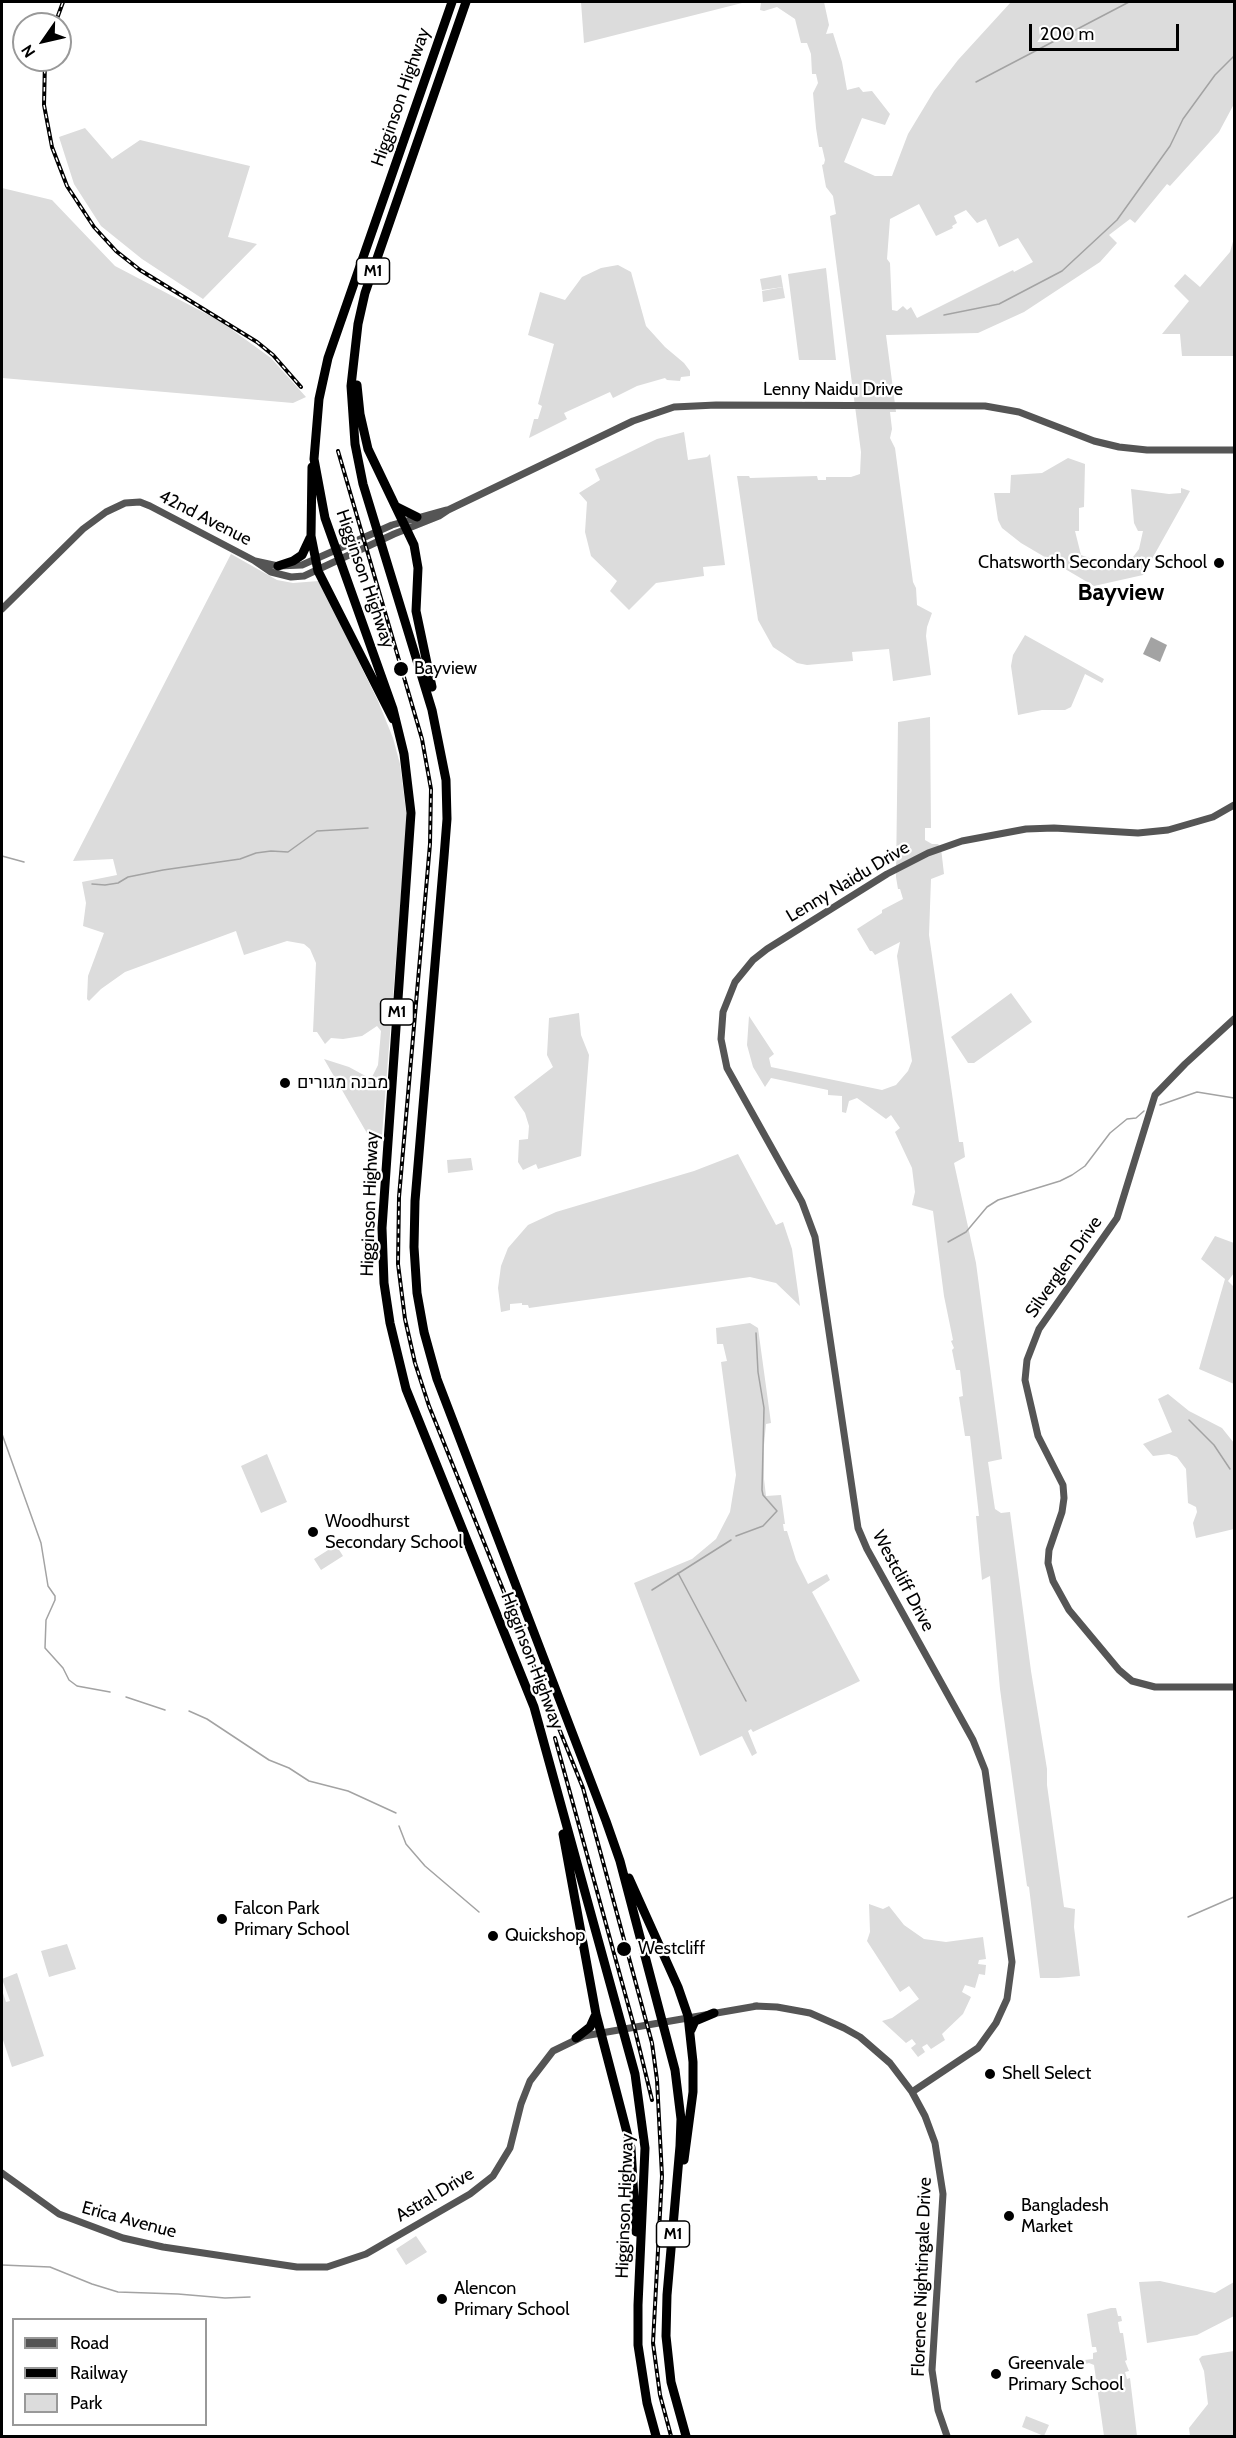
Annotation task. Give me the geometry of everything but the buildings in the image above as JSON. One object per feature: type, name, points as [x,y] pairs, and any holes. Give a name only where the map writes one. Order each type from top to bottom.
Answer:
[{"type":"highway","name":"Higginson Highway","points":[[452,2],[328,358],[319,399],[314,459],[326,518],[397,725],[406,768],[411,813],[385,1174],[382,1228],[384,1283],[396,1352],[406,1389],[522,1672],[545,1740],[637,2084],[645,2148],[638,2345],[641,2372],[656,2436]]},
{"type":"highway","name":"Higginson Highway","points":[[466,2],[365,293],[354,353],[351,407],[358,464],[432,710],[446,780],[447,819],[415,1201],[414,1247],[420,1314],[429,1355],[443,1397],[620,1861],[675,2070],[681,2119],[667,2295],[666,2336],[671,2382],[686,2436]]},
{"type":"highway","points":[[354,353],[358,402],[368,449],[406,524],[414,545],[418,568],[416,611],[434,695],[432,710]]},
{"type":"highway","points":[[314,459],[311,477],[311,536],[318,571],[385,706],[397,725]]},
{"type":"highway","points":[[395,506],[417,517]]},
{"type":"highway","points":[[278,566],[302,555],[311,536]]},
{"type":"highway","points":[[553,1775],[596,2014],[631,2148],[636,2210],[638,2305]]},
{"type":"highway","points":[[606,1821],[688,2016],[693,2062],[691,2111],[676,2197]]},
{"type":"highway","points":[[690,2031],[695,2021],[713,2010]]},
{"type":"highway","points":[[576,2038],[590,2028],[596,2014]]},
{"type":"street","name":"Lenny Naidu Drive","points":[[315,560],[392,525],[439,516],[633,421],[662,410],[684,406],[985,406],[1019,412],[1110,445],[1147,450],[1234,450]]},
{"type":"street","name":"42nd Avenue","points":[[2,609],[91,523],[119,505],[140,502],[291,577],[304,576],[318,571]]},
{"type":"street","name":"Lenny Naidu Drive","points":[[318,571],[394,534],[417,517],[448,510]]},
{"type":"street","name":"42nd Avenue","points":[[265,566],[297,566],[315,560]]},
{"type":"street","name":"Lenny Naidu Drive","points":[[723,1012],[735,982],[753,960],[767,949],[887,874],[928,853],[962,841],[1026,830],[1054,828],[1138,833],[1168,830],[1213,817],[1234,805]]},
{"type":"street","name":"Westcliff Drive","points":[[723,1012],[721,1040],[727,1068],[802,1202],[815,1237],[858,1528],[867,1549],[973,1740],[985,1770],[1012,1962],[1009,1988],[996,2023],[978,2048],[912,2092]]},
{"type":"street","name":"Silverglen Drive","points":[[1234,1019],[1155,1095],[1117,1218],[1039,1329],[1027,1360],[1025,1380],[1038,1436],[1063,1485],[1062,1512],[1049,1550],[1048,1563],[1053,1581],[1069,1610],[1119,1670],[1132,1681],[1147,1686],[1167,1688],[1234,1687]]},
{"type":"street","name":"Florence Nightingale Drive","points":[[713,2010],[757,2006]]},
{"type":"street","name":"Florence Nightingale Drive","points":[[688,2016],[713,2010],[757,2006],[810,2013],[844,2028],[884,2057],[912,2092],[929,2127],[941,2174],[943,2194],[932,2363],[938,2410],[947,2436]]},
{"type":"street","name":"Astral Drive","points":[[297,2267],[327,2267],[366,2254],[486,2183],[499,2170],[510,2148],[521,2104],[536,2072],[553,2051],[576,2038],[688,2016]]},
{"type":"street","name":"Erica Avenue","points":[[2,2173],[59,2214],[123,2238],[163,2247],[297,2267]]},
{"type":"green space","points":[[581,2],[746,2],[584,43]]},
{"type":"green space","points":[[761,2],[824,2],[829,25],[826,34],[833,33],[842,62],[847,90],[859,87],[863,92],[872,91],[890,114],[885,125],[862,118],[844,162],[875,176],[892,176],[908,134],[934,91],[958,60],[1011,2],[1234,2],[1234,104],[1219,132],[1170,186],[1167,184],[1135,223],[1130,219],[1109,235],[1117,243],[1100,262],[1024,312],[978,333],[886,335],[896,412],[890,412],[892,429],[890,438],[895,448],[917,605],[932,613],[926,636],[931,675],[893,681],[889,649],[852,652],[853,661],[807,665],[797,663],[773,647],[758,620],[737,476],[749,476],[750,478],[817,476],[818,480],[826,480],[826,477],[851,477],[860,474],[861,452],[830,216],[836,214],[833,196],[826,187],[822,165],[825,160],[822,147],[819,147],[816,128],[813,93],[818,83],[816,74],[812,74],[811,54],[807,43],[801,43],[795,19],[777,7],[760,10]],"holes":[[[919,204],[936,236],[953,228],[952,226],[957,223],[954,216],[966,210],[977,223],[986,219],[999,247],[1018,238],[1033,262],[917,318],[911,307],[907,310],[903,306],[897,311],[892,310],[890,263],[887,259],[890,219]]]},
{"type":"green space","points":[[85,128],[112,159],[140,140],[250,166],[228,237],[257,244],[203,299],[142,259],[101,226],[74,184],[59,137]]},
{"type":"green space","points":[[2,188],[52,200],[115,266],[220,321],[271,358],[306,397],[293,403],[2,378]]},
{"type":"green space","points":[[1234,238],[1234,356],[1182,356],[1180,334],[1162,334],[1189,301],[1174,286],[1185,274],[1200,287],[1230,252]]},
{"type":"green space","points":[[618,265],[631,272],[646,326],[684,363],[690,371],[690,376],[681,377],[680,381],[665,378],[637,386],[613,398],[610,392],[564,413],[567,419],[529,438],[534,419],[538,419],[542,406],[538,404],[554,344],[528,335],[540,292],[565,300],[582,277],[601,268]]},
{"type":"green space","points":[[826,268],[836,360],[799,360],[788,274]]},
{"type":"green space","points":[[781,275],[783,287],[762,290],[760,279]]},
{"type":"green space","points":[[783,287],[785,298],[763,302],[762,291]]},
{"type":"green space","points":[[684,432],[688,460],[707,457],[710,454],[725,565],[703,567],[704,576],[656,583],[629,610],[610,591],[617,581],[591,556],[585,532],[587,502],[579,493],[600,480],[595,469],[657,439]]},
{"type":"green space","points":[[1068,458],[1085,464],[1084,507],[1079,508],[1079,531],[1075,531],[1081,555],[1095,560],[1095,565],[1133,557],[1139,549],[1143,531],[1138,531],[1134,523],[1131,489],[1169,494],[1181,493],[1181,488],[1190,491],[1143,575],[1094,586],[1021,543],[1002,528],[998,520],[994,493],[1010,493],[1011,475],[1042,473]]},
{"type":"green space","points":[[231,554],[277,580],[293,583],[319,581],[378,701],[393,738],[400,764],[407,819],[382,1135],[375,1138],[368,1135],[324,1059],[349,1067],[371,1079],[378,1065],[381,1031],[377,1026],[362,1036],[331,1038],[325,1044],[317,1032],[313,1032],[316,963],[310,949],[304,944],[287,941],[244,955],[236,931],[125,972],[101,989],[89,1001],[87,999],[88,976],[104,933],[83,926],[86,903],[82,882],[117,875],[113,859],[73,861]]},
{"type":"green space","points":[[1025,635],[1104,679],[1102,683],[1085,674],[1071,707],[1065,710],[1042,710],[1018,715],[1011,666],[1013,655]]},
{"type":"green space","points":[[930,717],[931,828],[925,828],[925,840],[938,844],[941,848],[944,874],[931,879],[929,935],[959,1142],[963,1142],[965,1157],[954,1163],[976,1263],[1002,1459],[988,1462],[995,1509],[1001,1513],[1010,1512],[1031,1671],[1047,1769],[1047,1785],[1064,1907],[1075,1909],[1074,1927],[1080,1976],[1040,1978],[1000,1689],[990,1576],[982,1580],[976,1516],[979,1516],[970,1436],[965,1436],[959,1397],[963,1396],[960,1370],[956,1370],[952,1350],[954,1348],[951,1341],[953,1340],[944,1296],[933,1211],[912,1205],[915,1192],[912,1168],[895,1132],[900,1128],[891,1115],[886,1119],[857,1098],[849,1101],[846,1113],[842,1112],[842,1096],[828,1095],[828,1090],[771,1078],[765,1087],[753,1067],[747,1045],[749,1016],[774,1054],[769,1058],[771,1067],[882,1090],[896,1085],[908,1071],[912,1061],[897,956],[900,942],[875,955],[870,951],[857,929],[882,913],[882,910],[903,899],[896,877],[898,722]]},
{"type":"green space","points":[[1011,993],[1032,1022],[974,1063],[968,1063],[951,1037]]},
{"type":"green space","points":[[579,1013],[581,1035],[589,1055],[581,1156],[538,1169],[536,1164],[523,1170],[518,1162],[519,1140],[528,1139],[529,1126],[525,1113],[514,1097],[553,1067],[547,1055],[549,1018]]},
{"type":"green space","points":[[738,1154],[776,1225],[783,1222],[792,1249],[800,1306],[776,1283],[750,1277],[529,1308],[528,1305],[522,1305],[522,1303],[510,1304],[510,1310],[501,1312],[498,1288],[501,1266],[508,1248],[528,1225],[556,1212],[694,1171]]},
{"type":"green space","points":[[471,1158],[473,1170],[448,1173],[447,1160]]},
{"type":"green space","points":[[1215,1236],[1234,1243],[1234,1273],[1228,1281],[1234,1287],[1234,1384],[1199,1369],[1225,1279],[1201,1259]]},
{"type":"green space","points":[[750,1323],[758,1328],[771,1423],[766,1424],[764,1445],[766,1496],[781,1495],[784,1531],[787,1531],[796,1560],[808,1584],[827,1574],[830,1580],[812,1592],[860,1681],[753,1732],[751,1729],[748,1731],[757,1753],[752,1756],[742,1736],[700,1756],[634,1583],[692,1559],[716,1539],[730,1512],[736,1475],[721,1362],[727,1361],[723,1344],[717,1344],[716,1328]]},
{"type":"green space","points":[[1168,1394],[1189,1411],[1222,1428],[1234,1443],[1234,1529],[1196,1538],[1193,1523],[1197,1512],[1196,1507],[1188,1503],[1186,1469],[1177,1457],[1169,1454],[1153,1456],[1143,1444],[1172,1432],[1158,1399]]},
{"type":"green space","points":[[267,1454],[287,1502],[261,1513],[241,1466]]},
{"type":"green space","points":[[336,1545],[343,1556],[321,1570],[314,1559]]},
{"type":"green space","points":[[869,1904],[883,1909],[889,1906],[904,1925],[924,1939],[946,1942],[983,1937],[986,1959],[979,1960],[978,1964],[986,1965],[985,1975],[979,1974],[975,1988],[965,1985],[962,1992],[971,1997],[963,2014],[942,2034],[945,2040],[931,2049],[927,2044],[922,2047],[925,2052],[918,2057],[911,2048],[916,2044],[912,2039],[906,2043],[882,2021],[892,2018],[919,1999],[909,1986],[900,1992],[867,1941],[870,1932]]},
{"type":"green space","points":[[67,1944],[76,1969],[49,1977],[41,1951]]},
{"type":"green space","points":[[17,1973],[44,2056],[12,2067],[2,2037],[2,1990],[6,2002],[10,2001],[2,1979]]},
{"type":"green space","points":[[416,2236],[427,2252],[406,2265],[396,2249]]},
{"type":"green space","points":[[1160,2281],[1215,2293],[1234,2282],[1234,2316],[1197,2335],[1147,2343],[1139,2282]]},
{"type":"green space","points":[[1116,2308],[1118,2316],[1121,2316],[1122,2321],[1118,2322],[1120,2333],[1123,2333],[1127,2360],[1125,2361],[1129,2371],[1125,2372],[1127,2379],[1130,2378],[1137,2436],[1104,2436],[1094,2365],[1089,2363],[1077,2366],[1076,2361],[1093,2359],[1093,2353],[1097,2352],[1096,2347],[1092,2347],[1087,2314]]},
{"type":"green space","points":[[1234,2351],[1234,2436],[1190,2436],[1189,2428],[1208,2404],[1204,2371],[1199,2359],[1202,2356]]},
{"type":"green space","points":[[1026,2416],[1049,2425],[1044,2436],[1022,2427]]},
{"type":"shaded area","points":[[1151,637],[1167,645],[1160,662],[1143,654]]},
{"type":"waterway","points":[[976,82],[1129,2]]},
{"type":"waterway","points":[[944,315],[999,304],[1062,271],[1117,220],[1170,146],[1183,119],[1215,75],[1234,56]]},
{"type":"waterway","points":[[92,884],[118,883],[128,877],[240,859],[256,853],[288,852],[317,831],[368,828]]},
{"type":"waterway","points":[[2,856],[24,862]]},
{"type":"waterway","points":[[1160,1105],[1197,1092],[1234,1098]]},
{"type":"waterway","points":[[948,1242],[966,1232],[987,1207],[998,1200],[1060,1181],[1072,1175],[1085,1166],[1110,1133],[1127,1119],[1136,1118],[1144,1111]]},
{"type":"waterway","points":[[736,1536],[763,1526],[777,1511],[763,1495],[762,1490],[764,1408],[758,1372],[756,1333]]},
{"type":"waterway","points":[[1189,1420],[1214,1445],[1230,1469]]},
{"type":"waterway","points":[[2,1434],[41,1543],[48,1586],[55,1596],[46,1620],[45,1648],[63,1668],[69,1680],[77,1686],[110,1692]]},
{"type":"waterway","points":[[652,1590],[731,1540]]},
{"type":"waterway","points":[[678,1573],[746,1701]]},
{"type":"waterway","points":[[126,1697],[165,1710]]},
{"type":"waterway","points":[[189,1711],[207,1719],[269,1760],[289,1768],[309,1781],[348,1791],[396,1813]]},
{"type":"waterway","points":[[399,1826],[406,1844],[425,1866],[479,1912]]},
{"type":"waterway","points":[[1188,1917],[1234,1897]]},
{"type":"waterway","points":[[2,2265],[50,2267],[118,2292],[225,2298],[250,2297]]},
{"type":"railway","points":[[59,12],[63,2]]},
{"type":"railway","points":[[45,72],[44,105],[52,147],[67,186],[94,227],[116,251],[140,270],[257,342],[273,355],[301,387]]},
{"type":"railway","points":[[338,451],[422,739],[431,789],[430,844],[399,1197],[398,1264],[405,1319],[415,1363],[429,1406],[583,1788],[652,2043],[657,2080],[662,2176],[653,2343],[660,2395],[671,2436]]},
{"type":"railway","points":[[555,1738],[652,2100]]},
{"type":"place","name":"Chatsworth Secondary School","points":[[1219,563]]},
{"type":"place","name":"Bayview","points":[[401,669]]},
{"type":"place","name":"מבנה מגורים","points":[[285,1083]]},
{"type":"place","name":"Woodhurst Secondary School","points":[[313,1532]]},
{"type":"place","name":"Falcon Park Primary School","points":[[222,1919]]},
{"type":"place","name":"Quickshop","points":[[493,1936]]},
{"type":"place","name":"Westcliff","points":[[624,1949]]},
{"type":"place","name":"Shell Select","points":[[990,2074]]},
{"type":"place","name":"Bangladesh Market","points":[[1009,2216]]},
{"type":"place","name":"Alencon Primary School","points":[[442,2299]]},
{"type":"place","name":"Greenvale Primary School","points":[[996,2374]]},
{"type":"district","name":"Bayview","points":[[1121,593]]}]
